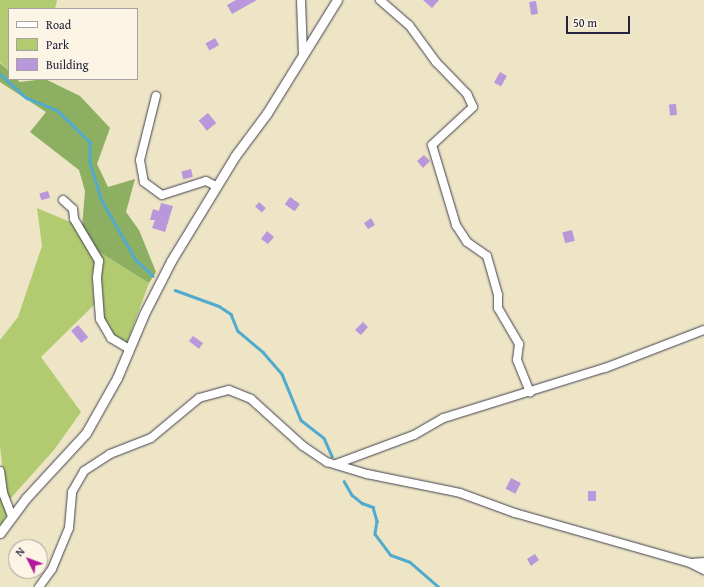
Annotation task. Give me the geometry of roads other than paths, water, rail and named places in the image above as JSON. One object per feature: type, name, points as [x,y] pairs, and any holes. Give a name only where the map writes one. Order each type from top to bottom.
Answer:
[{"type":"street","points":[[301,0],[303,54]]},
{"type":"street","points":[[0,533],[12,516],[86,433],[117,378],[129,349],[171,261],[216,186],[337,0]]},
{"type":"street","points":[[380,0],[409,24],[436,62],[467,94],[473,107],[432,145],[456,225],[467,242],[487,256],[498,295],[498,308],[519,344],[517,360],[530,392]]},
{"type":"street","points":[[156,96],[140,160],[144,182],[162,195],[206,181],[216,186]]},
{"type":"street","points":[[63,200],[73,209],[74,219],[99,260],[97,278],[100,319],[111,338],[129,349]]},
{"type":"street","points":[[336,464],[414,435],[444,418],[605,368],[704,330]]},
{"type":"street","points":[[39,587],[52,569],[69,528],[72,492],[84,471],[110,454],[151,438],[199,398],[229,390],[251,399],[303,446],[336,464],[367,474],[460,493],[515,513],[690,563],[704,570]]},
{"type":"street","points":[[0,471],[2,493],[12,516]]},
{"type":"street","points":[[690,563],[704,562]]},
{"type":"waterway","points":[[0,74],[27,98],[57,110],[90,142],[90,162],[101,199],[136,260],[153,276]]},
{"type":"waterway","points":[[175,290],[219,306],[231,314],[238,331],[263,352],[282,374],[301,420],[324,438],[332,456]]},
{"type":"waterway","points":[[344,481],[352,495],[362,503],[373,507],[377,521],[375,534],[391,555],[410,562],[439,587]]}]
